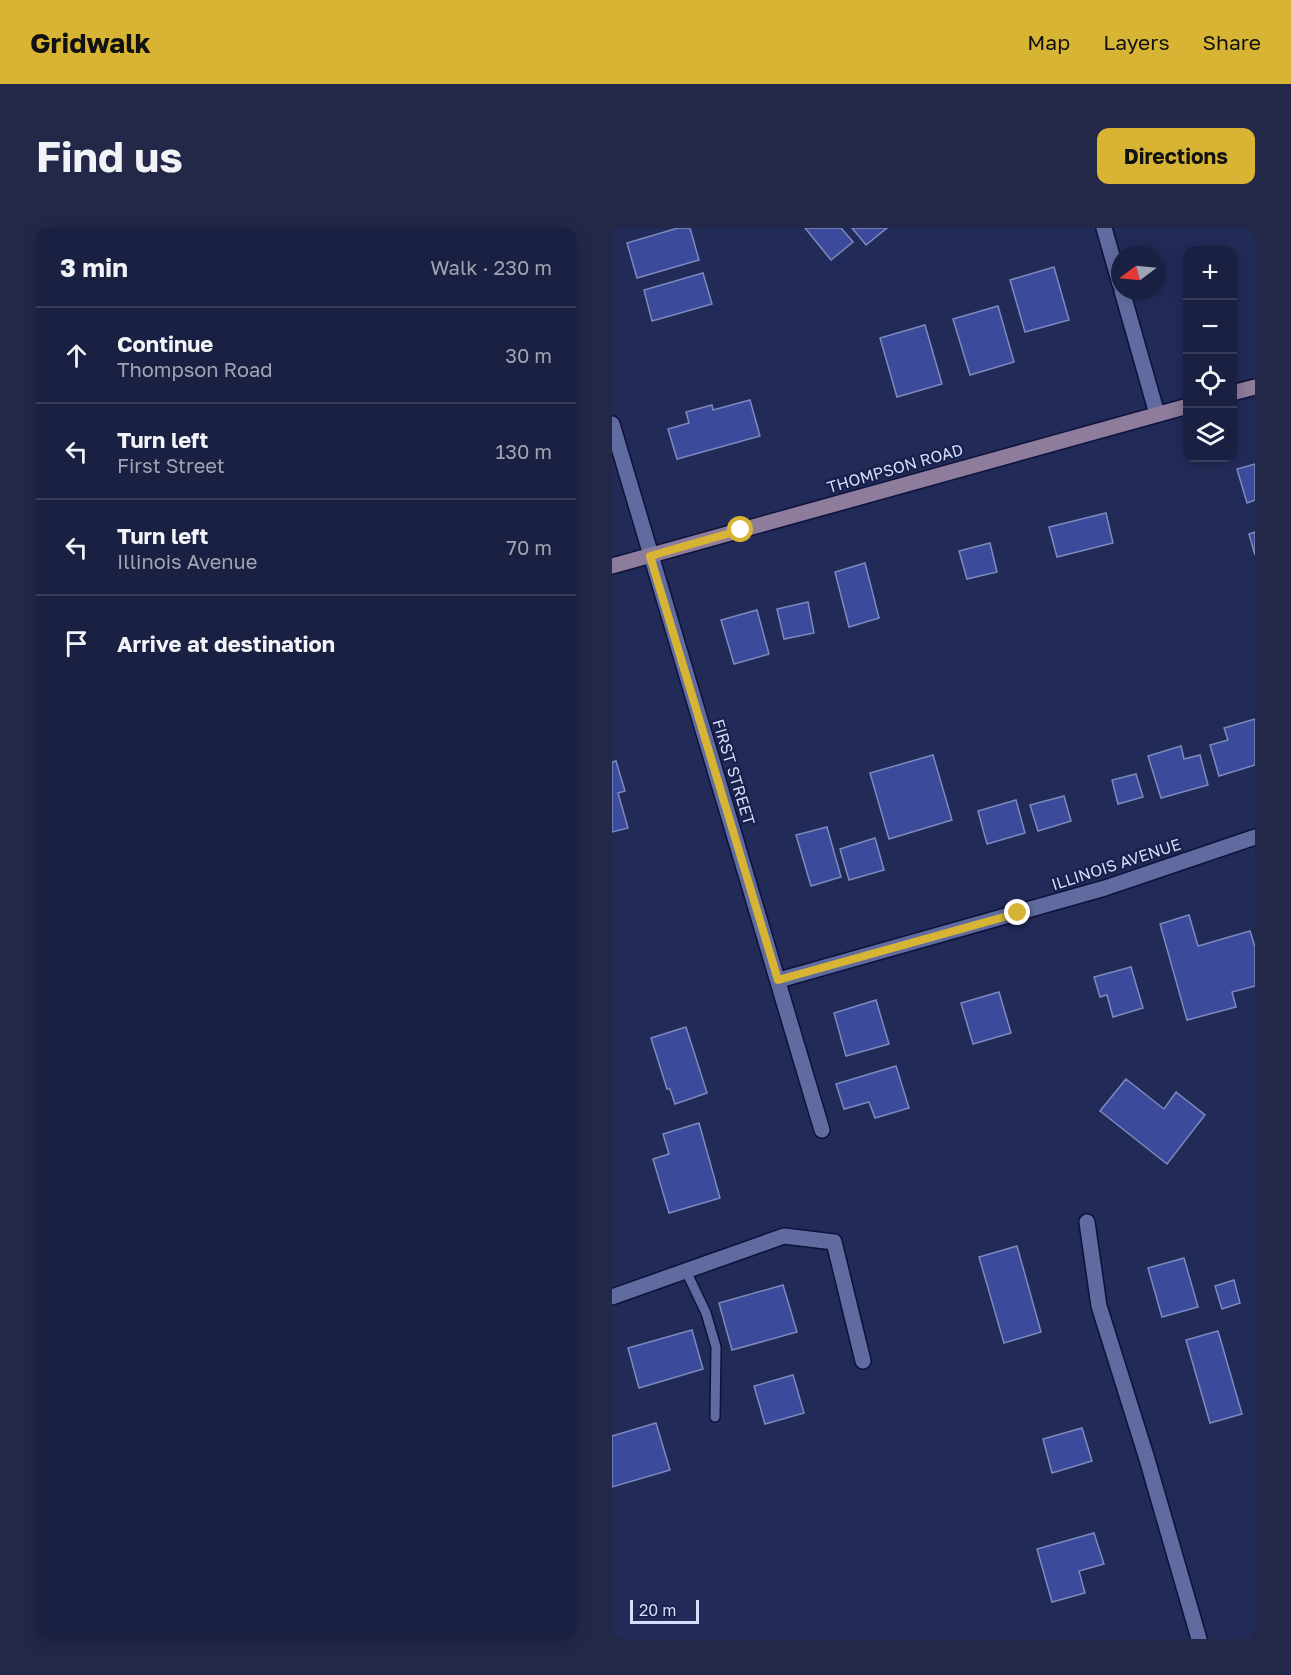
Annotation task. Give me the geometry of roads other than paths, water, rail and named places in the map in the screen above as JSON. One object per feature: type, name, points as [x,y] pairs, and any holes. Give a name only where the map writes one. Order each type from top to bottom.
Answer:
[{"type":"street","points":[[1104,228],[1111,252]]},
{"type":"street","points":[[1125,300],[1157,414]]},
{"type":"street","points":[[1237,392],[1255,387]]},
{"type":"street","name":"THOMPSON ROAD","points":[[612,566],[1183,406]]},
{"type":"street","name":"FIRST STREET","points":[[612,424],[822,1130]]},
{"type":"street","name":"ILLINOIS AVENUE","points":[[778,980],[1105,888],[1255,837]]},
{"type":"street","points":[[1087,1222],[1099,1306],[1147,1459],[1198,1639]]},
{"type":"street","points":[[612,1297],[784,1236],[834,1242],[863,1361]]},
{"type":"lane","points":[[686,1271],[706,1313],[716,1347],[715,1417]]}]
